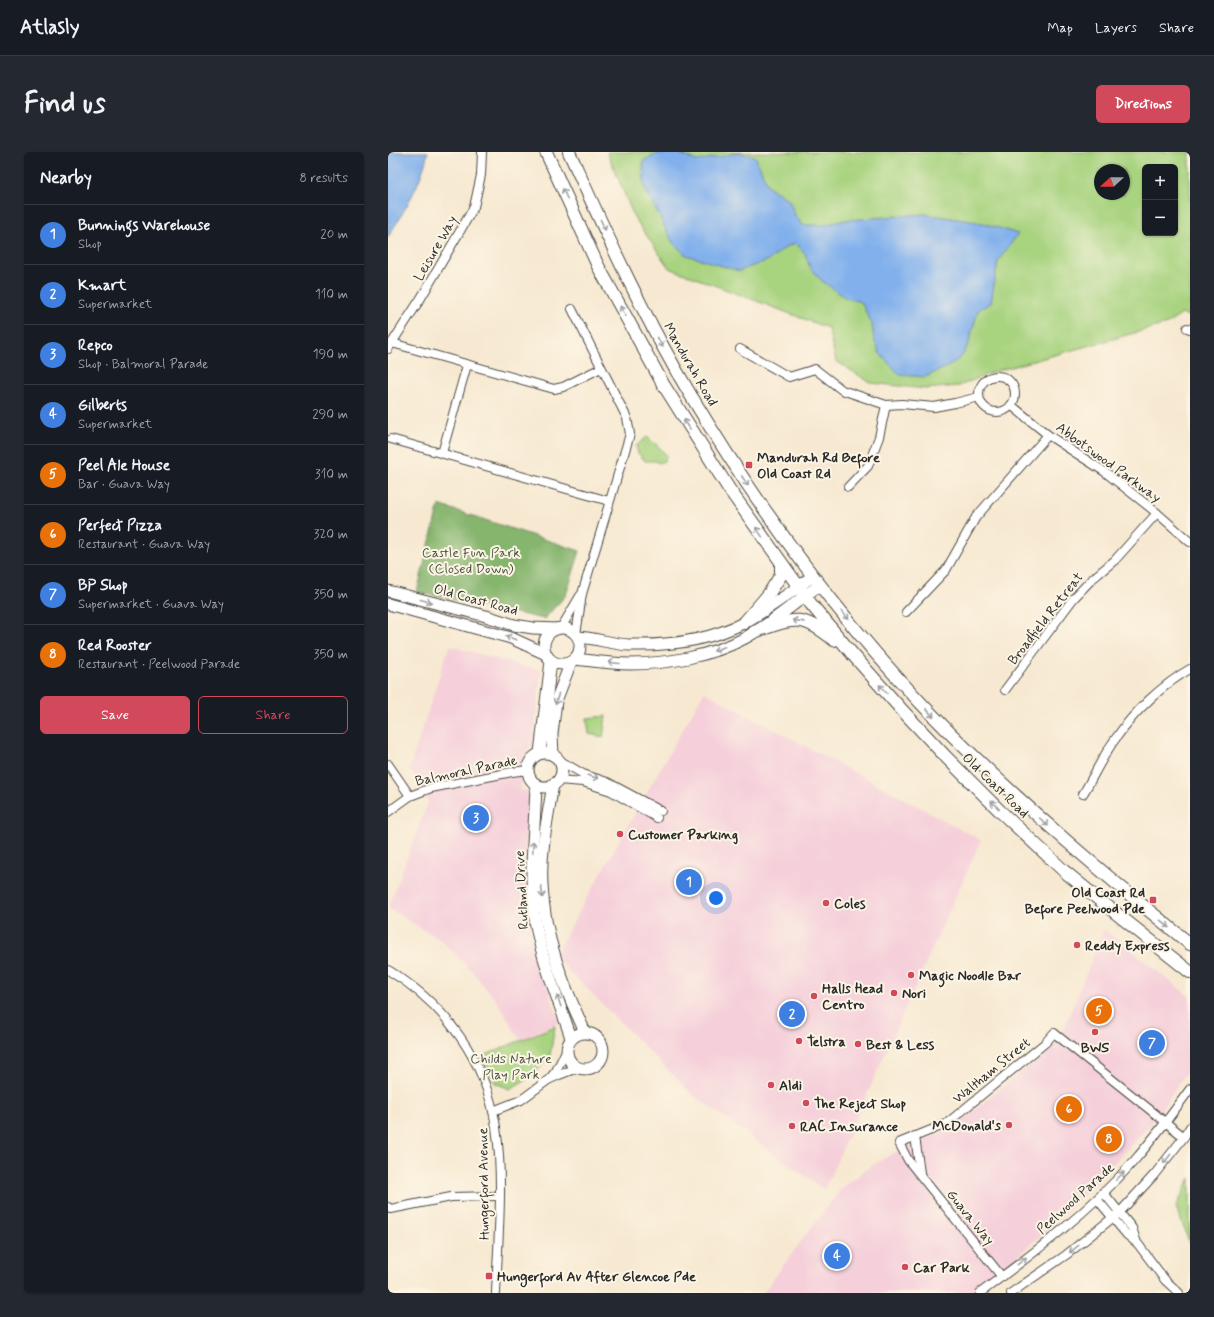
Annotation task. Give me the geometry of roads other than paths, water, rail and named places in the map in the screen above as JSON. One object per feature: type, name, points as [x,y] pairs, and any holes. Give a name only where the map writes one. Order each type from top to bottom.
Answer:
[{"type":"highway","points":[[546,152],[598,266],[663,384],[728,490],[781,564],[781,574],[768,596],[744,623]]},
{"type":"highway","name":"Mandurah Road","points":[[568,152],[636,297],[686,388],[756,498],[816,580]]},
{"type":"highway","name":"Old Coast Road","points":[[781,564],[854,656],[947,758],[1033,842],[1064,870],[1190,972]]},
{"type":"highway","name":"Old Coast Road","points":[[816,580],[900,680],[947,730],[1081,854],[1190,944]]},
{"type":"highway","points":[[754,632],[789,620],[800,620],[821,630],[854,656]]},
{"type":"main road","points":[[548,657],[561,664],[573,661],[629,664],[653,663],[693,657],[712,652],[730,645],[776,618],[802,591],[816,580]]},
{"type":"main road","name":"Old Coast Road","points":[[388,591],[486,616],[514,625],[533,628],[559,628]]},
{"type":"main road","points":[[540,753],[548,657],[544,644],[552,631],[559,628],[569,629],[577,636],[628,645],[674,644],[710,636],[744,623],[802,591]]},
{"type":"main road","name":"Old Coast Road","points":[[388,604],[511,638],[548,657]]},
{"type":"main road","points":[[556,758],[547,753],[540,753],[534,756],[530,761],[528,770],[531,780],[541,786],[548,786],[556,782],[561,773],[561,766],[556,758],[552,734],[556,701],[573,661],[580,651],[577,636]]},
{"type":"main road","name":"Rutland Drive","points":[[556,782],[543,848],[542,883],[545,918],[554,956],[564,984],[585,1032]]},
{"type":"main road","name":"Rutland Drive","points":[[536,784],[532,867],[534,912],[540,940],[572,1038]]},
{"type":"main road","points":[[585,1032],[598,1038],[602,1044],[603,1052],[602,1058],[598,1064],[592,1068],[584,1070],[578,1068],[570,1062],[566,1051],[567,1044],[572,1038],[585,1032]]},
{"type":"street","name":"Leisure Way","points":[[390,346],[421,298],[474,207],[481,175],[482,152]]},
{"type":"street","points":[[572,309],[627,418],[630,434],[582,594],[577,636]]},
{"type":"street","points":[[390,346],[554,389],[562,387],[601,368]]},
{"type":"street","points":[[740,349],[789,377],[815,369],[842,390],[886,405],[902,404],[934,407],[955,404],[979,397]]},
{"type":"street","points":[[442,453],[467,365]]},
{"type":"street","points":[[992,377],[1001,377],[1009,381],[1014,388],[1015,397],[1011,405],[1004,410],[995,412],[987,409],[983,406],[979,397],[980,389],[985,381],[992,377]]},
{"type":"street","points":[[848,487],[868,466],[879,437],[886,405]]},
{"type":"street","name":"Abbotswood Parkway","points":[[1011,405],[1048,435],[1105,472],[1157,513],[1190,542]]},
{"type":"street","points":[[906,612],[946,570],[976,517],[1048,435]]},
{"type":"street","points":[[391,438],[609,501]]},
{"type":"street","name":"Broadfield Retreat","points":[[1005,690],[1073,599],[1091,580],[1115,560],[1157,513]]},
{"type":"street","points":[[559,628],[582,594]]},
{"type":"street","points":[[1083,794],[1120,732],[1146,703],[1190,669]]},
{"type":"street","points":[[556,758],[583,774],[607,782],[659,815],[611,791],[583,782],[556,782]]},
{"type":"street","name":"Balmoral Parade","points":[[388,764],[410,796]]},
{"type":"street","name":"Balmoral Parade","points":[[388,812],[410,796],[431,788],[528,770]]},
{"type":"street","name":"Hungerford Avenue","points":[[388,970],[424,995],[451,1024],[469,1050],[480,1070],[493,1111],[498,1146],[499,1196],[496,1293]]},
{"type":"street","name":"Waltham Street","points":[[900,1143],[946,1124],[1045,1043],[1054,1033],[1166,1122]]},
{"type":"street","points":[[493,1111],[521,1100],[548,1080],[556,1071],[566,1051]]},
{"type":"street","points":[[548,1080],[578,1068]]},
{"type":"street","name":"Peelwood Parade","points":[[980,1293],[1052,1238],[1097,1199],[1134,1162],[1190,1089]]},
{"type":"street","points":[[1166,1122],[1184,1136]]},
{"type":"street","points":[[1011,1293],[1066,1255],[1113,1219],[1154,1175],[1190,1127]]},
{"type":"street","points":[[915,1136],[920,1174]]},
{"type":"street","name":"Guava Way","points":[[900,1143],[908,1160],[1002,1277]]},
{"type":"street","points":[[1103,1192],[1132,1228],[1138,1244]]},
{"type":"street","points":[[388,1208],[391,1209],[451,1197],[499,1196]]},
{"type":"street","points":[[1097,1199],[1126,1235],[1138,1244],[1165,1280],[1179,1293]]},
{"type":"water","points":[[388,152],[428,152],[417,186],[388,237]]},
{"type":"water","points":[[678,153],[697,161],[738,153],[755,156],[768,186],[789,200],[795,215],[803,225],[823,225],[846,220],[925,214],[983,223],[1018,234],[998,261],[991,303],[978,310],[969,343],[962,356],[951,365],[925,377],[900,375],[880,354],[874,340],[872,324],[861,302],[846,298],[822,281],[810,268],[805,253],[795,243],[786,247],[769,260],[739,271],[686,255],[673,243],[644,187],[643,161],[657,154]]},
{"type":"place","name":"Mandurah Rd Before Old Coast Rd","points":[[749,465]]},
{"type":"place","name":"Repco","points":[[476,818]]},
{"type":"place","name":"Customer Parking","points":[[620,834]]},
{"type":"place","name":"Bunnings Warehouse","points":[[689,882]]},
{"type":"place","name":"Old Coast Rd Before Peelwood Pde","points":[[1153,900]]},
{"type":"place","name":"Coles","points":[[826,903]]},
{"type":"place","name":"Reddy Express","points":[[1077,945]]},
{"type":"place","name":"Magic Noodle Bar","points":[[911,975]]},
{"type":"place","name":"Nori","points":[[894,993]]},
{"type":"place","name":"Halls Head Centro","points":[[814,996]]},
{"type":"place","name":"Peel Ale House","points":[[1099,1011]]},
{"type":"place","name":"Kmart","points":[[792,1014]]},
{"type":"place","name":"BWS","points":[[1095,1032]]},
{"type":"place","name":"Telstra","points":[[799,1041]]},
{"type":"place","name":"BP Shop","points":[[1152,1043]]},
{"type":"place","name":"Best & Less","points":[[858,1044]]},
{"type":"place","name":"Aldi","points":[[771,1085]]},
{"type":"place","name":"The Reject Shop","points":[[806,1103]]},
{"type":"place","name":"Perfect Pizza","points":[[1069,1109]]},
{"type":"place","name":"McDonald's","points":[[1009,1125]]},
{"type":"place","name":"RAC Insurance","points":[[792,1126]]},
{"type":"place","name":"Red Rooster","points":[[1109,1139]]},
{"type":"place","name":"Gilberts","points":[[837,1256]]},
{"type":"place","name":"Car Park","points":[[905,1267]]},
{"type":"place","name":"Hungerford Av After Glencoe Pde","points":[[489,1276]]},
{"type":"park label","name":"Castle Fun Park (Closed Down)","points":[[471,560]]},
{"type":"park label","name":"Childs Nature Play Park","points":[[511,1066]]}]
